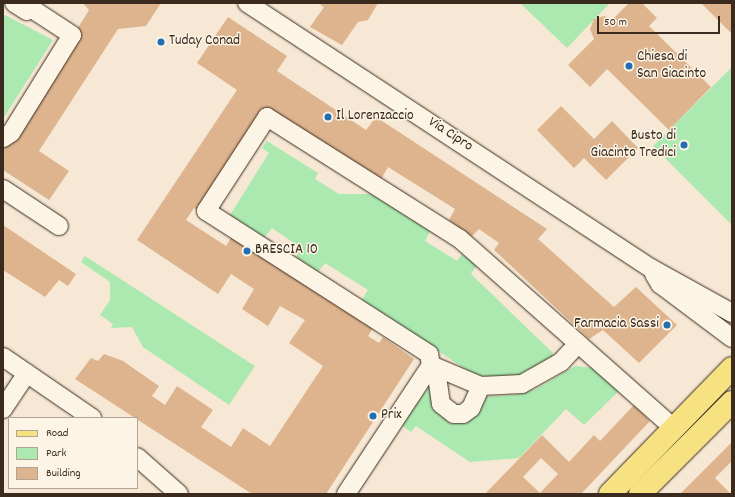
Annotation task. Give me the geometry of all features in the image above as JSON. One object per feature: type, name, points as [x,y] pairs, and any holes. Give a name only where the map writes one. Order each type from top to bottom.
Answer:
[{"type":"main road","points":[[610,494],[731,367]]},
{"type":"main road","points":[[640,494],[731,403]]},
{"type":"street","points":[[3,138],[11,133],[72,35],[29,7],[26,11],[14,3]]},
{"type":"street","name":"Via Cipro","points":[[247,3],[651,268],[732,313]]},
{"type":"street","points":[[346,494],[431,365],[429,354],[206,211],[267,117],[460,239],[674,428]]},
{"type":"street","points":[[3,189],[59,226]]},
{"type":"street","name":"Via Cipro","points":[[651,268],[660,284],[732,338]]},
{"type":"street","points":[[431,365],[481,386],[522,384],[561,362],[578,344]]},
{"type":"street","points":[[3,357],[89,417]]},
{"type":"street","points":[[3,409],[27,373]]},
{"type":"street","points":[[438,383],[441,404],[454,414],[462,414],[472,408],[481,386]]},
{"type":"street","points":[[138,457],[179,494]]},
{"type":"green space","points":[[520,3],[610,3],[567,48]]},
{"type":"green space","points":[[3,14],[53,40],[3,119]]},
{"type":"green space","points":[[732,68],[732,225],[653,146]]},
{"type":"green space","points":[[267,141],[318,173],[315,179],[339,194],[372,194],[430,231],[425,241],[457,261],[462,254],[477,265],[471,274],[553,353],[552,357],[521,375],[507,378],[474,375],[362,300],[368,290],[325,263],[318,272],[296,257],[301,248],[272,228],[264,238],[230,215],[269,153],[262,148]]},
{"type":"green space","points":[[85,256],[255,366],[229,405],[143,347],[132,327],[111,328],[113,324],[100,315],[110,300],[110,282],[81,262]]},
{"type":"green space","points":[[575,366],[594,368],[620,390],[584,425],[566,409],[519,458],[470,462],[416,426],[411,432],[401,425],[431,385],[432,404],[446,418],[483,397],[514,395],[534,390]]},
{"type":"building","points":[[83,3],[161,3],[146,26],[118,29],[39,151],[69,171],[49,200],[3,170],[3,149],[89,10]]},
{"type":"building","points":[[318,3],[378,3],[368,20],[358,22],[342,45],[310,27],[324,7]]},
{"type":"building","name":"Chiesa di San Giacinto","points":[[629,3],[642,3],[657,18],[649,26],[711,87],[669,130],[607,69],[590,87],[568,65],[594,39],[590,29],[594,19],[604,16],[613,19]]},
{"type":"building","points":[[701,3],[732,3],[732,34]]},
{"type":"building","points":[[228,17],[287,56],[277,71],[366,130],[376,117],[547,229],[538,239],[614,307],[636,287],[677,325],[639,363],[603,330],[589,339],[494,250],[499,243],[479,229],[471,237],[449,220],[455,209],[388,167],[379,183],[264,111],[198,211],[194,208],[186,220],[226,246],[234,233],[374,326],[368,336],[379,343],[383,337],[414,359],[326,494],[252,494],[138,420],[138,417],[133,417],[75,379],[91,358],[98,361],[104,354],[123,361],[159,386],[152,396],[165,405],[177,386],[213,410],[201,427],[231,447],[243,428],[270,446],[323,366],[289,343],[305,320],[280,306],[268,326],[242,309],[254,289],[231,274],[218,294],[137,240],[237,90],[197,63]]},
{"type":"building","points":[[561,106],[594,139],[612,121],[638,148],[606,180],[584,158],[574,168],[537,130]]},
{"type":"building","points":[[3,225],[76,274],[68,286],[59,280],[45,297],[3,270]]},
{"type":"building","points":[[634,405],[650,421],[581,494],[485,494],[542,435],[569,462],[594,435],[600,441]],"holes":[[[541,458],[558,474],[540,493],[523,477]]]},
{"type":"building","points":[[732,442],[732,461],[715,478],[731,494],[680,494]]},
{"type":"place","name":"Tuday Conad","points":[[161,42]]},
{"type":"place","name":"Chiesa di San Giacinto","points":[[629,66]]},
{"type":"place","name":"Il Lorenzaccio","points":[[328,117]]},
{"type":"place","name":"Busto di Giacinto Tredici","points":[[684,145]]},
{"type":"place","name":"BRESCIA 10","points":[[247,251]]},
{"type":"place","name":"Farmacia Sassi","points":[[667,325]]},
{"type":"place","name":"Prix","points":[[373,416]]}]
